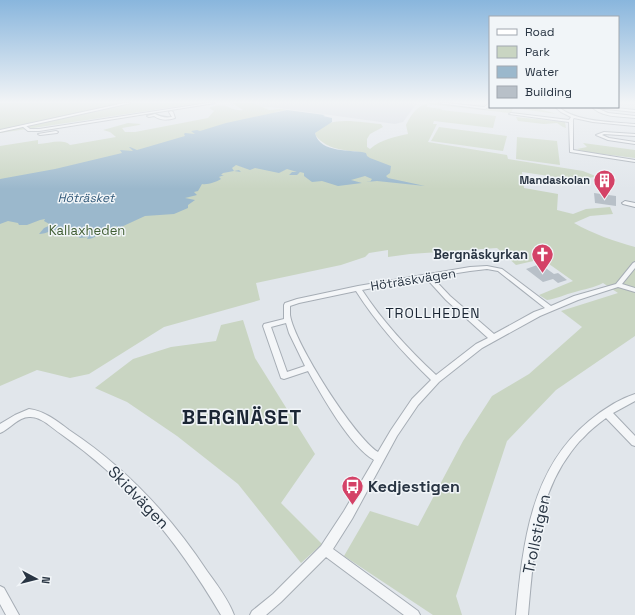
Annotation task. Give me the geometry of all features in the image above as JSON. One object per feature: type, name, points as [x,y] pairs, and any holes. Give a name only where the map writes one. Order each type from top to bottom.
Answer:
[{"type":"street","points":[[40,134],[54,132]]},
{"type":"street","points":[[571,132],[571,151],[635,161]]},
{"type":"street","points":[[635,135],[604,133],[598,135],[608,139],[635,143]]},
{"type":"street","points":[[624,203],[635,205]]},
{"type":"street","points":[[618,285],[635,264]]},
{"type":"street","name":"Höträskvägen","points":[[288,320],[285,310],[289,304],[358,288],[472,269],[495,268],[549,308]]},
{"type":"street","points":[[428,276],[453,303],[493,338]]},
{"type":"street","points":[[256,615],[277,598],[325,550],[348,515],[409,410],[436,380],[471,352],[493,338],[549,308],[618,285],[635,290]]},
{"type":"street","points":[[358,288],[370,308],[393,337],[436,380]]},
{"type":"street","points":[[309,368],[284,376],[268,326],[288,320],[309,368],[329,400],[364,447],[380,458]]},
{"type":"street","name":"Trollstigen","points":[[522,615],[534,528],[549,478],[556,465],[574,441],[595,419],[635,397]]},
{"type":"street","points":[[606,412],[635,442]]},
{"type":"street","name":"Skidvägen","points":[[0,429],[29,414],[42,417],[91,451],[132,486],[183,547],[228,615]]},
{"type":"street","points":[[325,550],[414,615]]},
{"type":"street","points":[[0,592],[12,615]]},
{"type":"green space","name":"Kallaxheden","points":[[109,132],[302,132],[336,157],[361,152],[331,147],[316,136],[315,133],[316,132],[374,132],[370,134],[367,139],[367,147],[370,149],[393,137],[408,134],[407,132],[433,132],[428,142],[507,155],[508,159],[583,171],[598,177],[569,179],[522,172],[524,188],[558,194],[557,210],[573,214],[586,209],[610,207],[613,214],[590,216],[574,223],[604,237],[635,247],[635,336],[556,390],[507,441],[456,596],[462,615],[433,615],[344,556],[370,511],[418,526],[463,441],[492,396],[529,374],[582,327],[561,311],[618,293],[603,283],[547,300],[539,295],[573,281],[542,259],[516,265],[497,248],[388,257],[388,250],[369,253],[365,257],[341,265],[256,283],[260,300],[164,327],[89,374],[70,378],[37,370],[0,386],[0,146],[38,140],[38,144],[63,142],[70,145],[116,137]]},
{"type":"green space","points":[[436,132],[475,132],[507,136],[503,151],[431,141]]},
{"type":"green space","points":[[517,137],[557,141],[560,165],[516,159]]},
{"type":"green space","points":[[583,143],[635,150],[635,158],[586,152],[577,149],[587,147]]},
{"type":"green space","points":[[243,320],[255,358],[315,454],[281,503],[322,544],[301,563],[238,484],[177,436],[127,402],[95,388],[133,359],[171,347],[216,341],[221,325]]},
{"type":"water","name":"Höträsket","points":[[192,132],[317,132],[315,133],[318,140],[330,148],[366,153],[370,158],[391,166],[390,173],[386,176],[388,178],[425,186],[377,181],[370,182],[372,179],[365,176],[351,180],[362,183],[338,186],[322,181],[312,182],[304,176],[304,173],[300,172],[297,175],[289,175],[292,172],[297,172],[287,169],[279,173],[255,168],[250,170],[236,165],[232,168],[234,171],[223,173],[221,175],[224,175],[219,177],[221,179],[207,184],[202,184],[198,191],[194,192],[197,195],[185,198],[195,200],[188,205],[188,208],[174,214],[145,216],[119,228],[116,226],[109,229],[103,229],[95,237],[90,239],[87,239],[88,237],[80,238],[76,235],[71,235],[71,231],[62,232],[63,228],[39,234],[44,228],[51,225],[44,221],[45,219],[27,225],[19,225],[18,223],[8,221],[0,224],[0,179],[55,169],[122,153],[120,150],[133,151],[129,147],[137,150],[185,136],[185,133],[195,134]]},
{"type":"building","name":"Mandaskolan","points":[[594,193],[616,196],[616,206],[595,203]]},
{"type":"building","name":"Bergnäskyrkan","points":[[540,264],[554,274],[558,273],[567,280],[558,283],[553,279],[543,282],[526,269]]},
{"type":"place","name":"Mandaskolan","points":[[605,200]]},
{"type":"place","name":"Bergnäskyrkan","points":[[543,274]]},
{"type":"place","name":"Kedjestigen","points":[[353,506]]},
{"type":"district","name":"TROLLHEDEN","points":[[433,313]]},
{"type":"district","name":"BERGNÄSET","points":[[242,417]]}]
